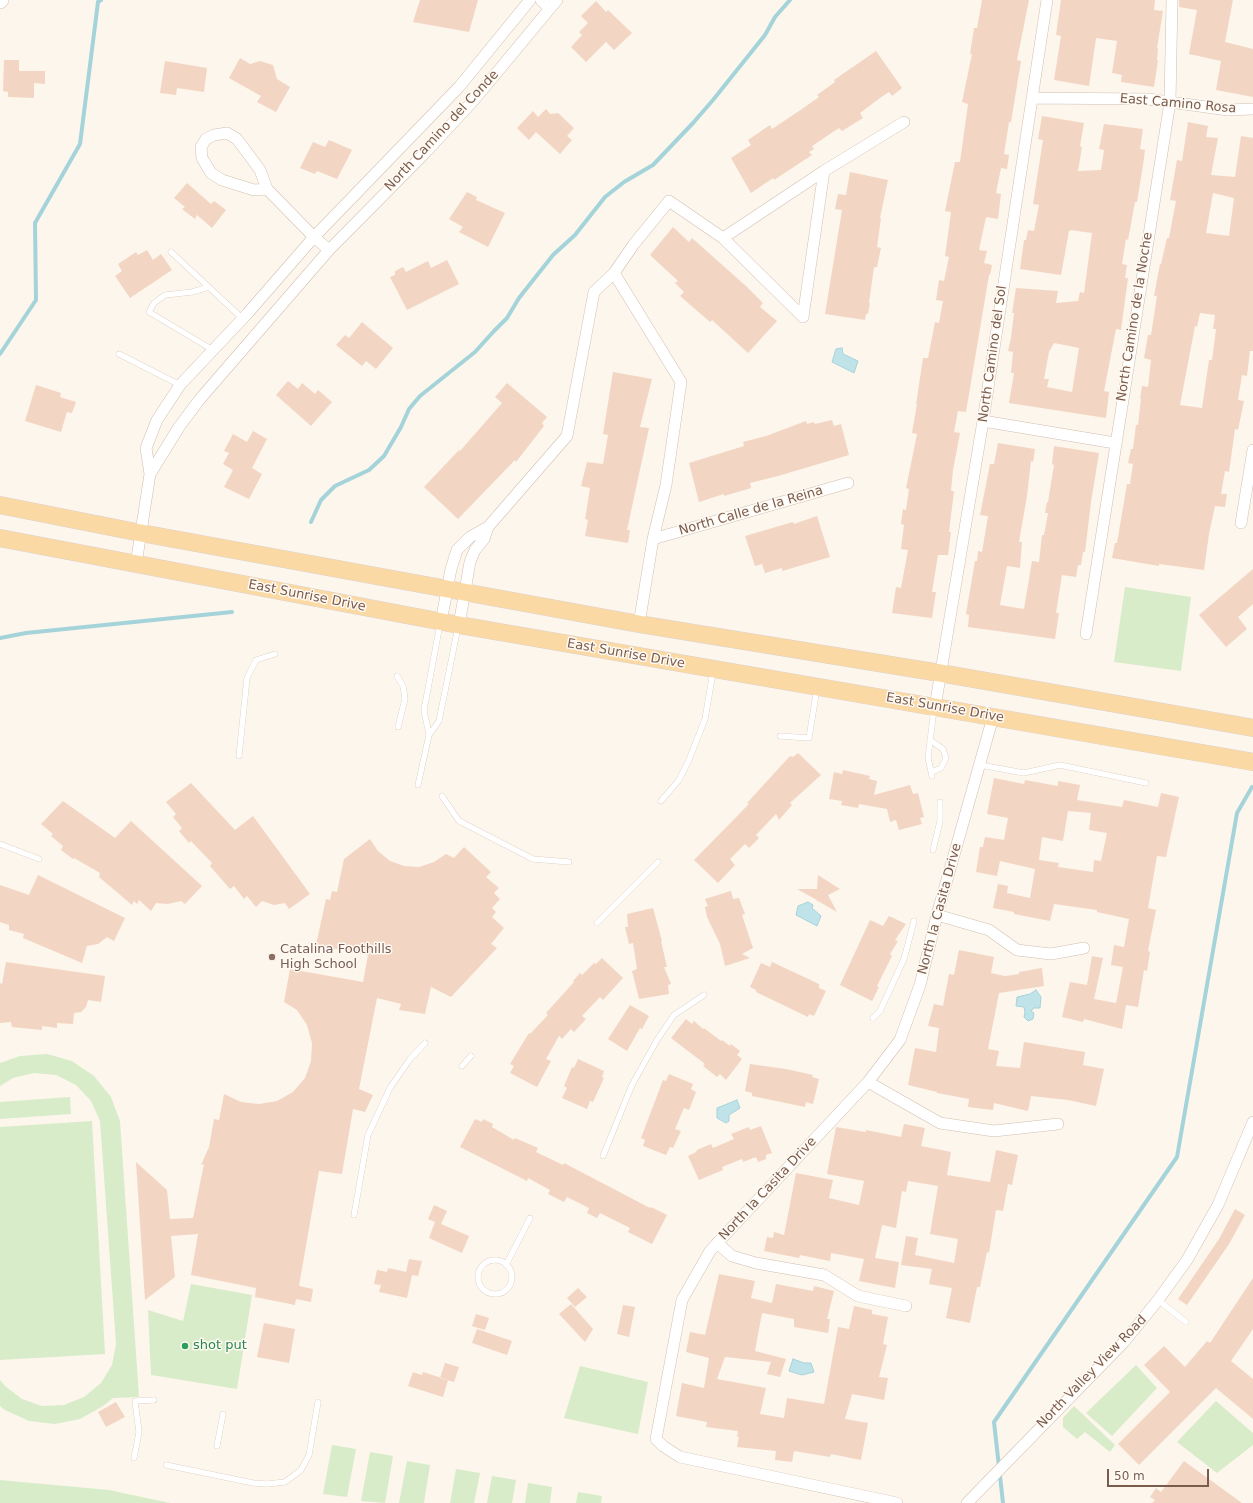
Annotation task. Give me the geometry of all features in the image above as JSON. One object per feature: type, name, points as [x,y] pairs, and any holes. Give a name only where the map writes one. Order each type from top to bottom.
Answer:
[{"type":"main road","points":[[0,505],[141,533],[639,624],[940,673],[1253,728]]},
{"type":"main road","name":"East Sunrise Drive","points":[[0,538],[441,622],[1253,762]]},
{"type":"street","name":"North Camino del Conde","points":[[136,564],[150,474],[146,448],[157,420],[180,385],[243,319],[314,236],[459,87],[530,0]]},
{"type":"street","name":"North Camino del Conde","points":[[150,474],[179,427],[200,399],[329,250],[424,154],[474,100],[553,4],[541,0]]},
{"type":"street","name":"North Camino del Sol","points":[[935,707],[983,421],[1047,0]]},
{"type":"street","name":"North Camino de la Noche","points":[[1086,634],[1170,102],[1172,0]]},
{"type":"street","name":"East Camino Rosa","points":[[1032,98],[1148,99],[1228,110],[1253,109]]},
{"type":"street","points":[[723,238],[824,171],[904,122]]},
{"type":"street","points":[[267,189],[254,190],[222,180],[211,173],[202,158],[201,147],[206,140],[214,135],[227,133],[237,139],[260,170],[267,189],[329,250]]},
{"type":"street","points":[[441,622],[451,567],[457,550],[470,537],[488,527],[567,436],[594,292],[614,273],[634,244],[670,201],[723,238],[803,317],[824,171]]},
{"type":"street","points":[[614,273],[681,382],[666,485],[653,539],[639,624]]},
{"type":"street","points":[[983,421],[1115,443]]},
{"type":"street","points":[[1241,523],[1253,450]]},
{"type":"street","name":"North Calle de la Reina","points":[[653,539],[848,483]]},
{"type":"street","points":[[459,625],[470,562],[475,550],[484,539],[488,527]]},
{"type":"street","name":"North la Casita Drive","points":[[897,1503],[680,1458],[656,1439],[682,1300],[710,1251],[868,1082],[900,1040],[920,986],[937,915],[993,717]]},
{"type":"street","points":[[937,915],[990,930],[1017,950],[1051,954],[1084,948]]},
{"type":"street","points":[[868,1082],[940,1123],[994,1131],[1058,1124]]},
{"type":"street","name":"North Valley View Road","points":[[967,1503],[1124,1342],[1158,1300],[1187,1260],[1218,1205],[1253,1122]]},
{"type":"street","points":[[717,1243],[732,1256],[756,1263],[824,1275],[858,1296],[906,1306]]},
{"type":"lane","points":[[171,252],[243,319]]},
{"type":"lane","points":[[209,287],[192,292],[165,296],[154,303],[149,312],[213,350]]},
{"type":"lane","points":[[119,354],[180,385]]},
{"type":"lane","points":[[418,786],[429,735],[424,710],[441,622]]},
{"type":"lane","points":[[429,735],[440,721],[459,625]]},
{"type":"lane","points":[[239,756],[247,678],[256,660],[275,654]]},
{"type":"lane","points":[[661,801],[679,780],[706,719],[714,670]]},
{"type":"lane","points":[[397,676],[404,686],[405,699],[398,727]]},
{"type":"lane","points":[[780,736],[786,735],[809,738],[817,686]]},
{"type":"lane","points":[[930,740],[943,750],[946,758],[941,768],[932,774],[928,758],[930,740],[935,707]]},
{"type":"lane","points":[[980,764],[1024,773],[1060,765],[1146,783]]},
{"type":"lane","points":[[442,796],[459,821],[533,859],[569,862]]},
{"type":"lane","points":[[933,850],[940,821],[940,802]]},
{"type":"lane","points":[[0,844],[39,859]]},
{"type":"lane","points":[[597,923],[658,862]]},
{"type":"lane","points":[[872,1018],[880,1011],[904,959],[914,921]]},
{"type":"lane","points":[[603,1156],[632,1085],[657,1040],[674,1015],[704,996]]},
{"type":"lane","points":[[354,1215],[368,1135],[390,1088],[410,1059],[424,1043]]},
{"type":"lane","points":[[462,1066],[471,1056]]},
{"type":"lane","points":[[506,1265],[530,1218]]},
{"type":"lane","points":[[492,1261],[502,1262],[506,1265],[510,1269],[512,1275],[510,1286],[506,1290],[495,1294],[484,1290],[479,1281],[482,1266],[492,1261]]},
{"type":"lane","points":[[1158,1300],[1186,1322]]},
{"type":"lane","points":[[134,1458],[139,1432],[135,1401],[154,1400]]},
{"type":"lane","points":[[166,1466],[253,1483],[267,1484],[285,1482],[301,1470],[309,1456],[318,1402]]},
{"type":"lane","points":[[217,1446],[223,1414]]},
{"type":"green space","points":[[1125,587],[1191,597],[1181,671],[1114,662]]},
{"type":"green space","points":[[47,1054],[72,1061],[94,1076],[111,1097],[120,1121],[139,1397],[113,1398],[103,1406],[80,1419],[55,1424],[29,1421],[5,1410],[0,1406],[0,1380],[5,1386],[22,1399],[42,1406],[64,1405],[84,1397],[101,1383],[112,1365],[116,1344],[100,1121],[91,1101],[76,1085],[56,1075],[34,1073],[13,1078],[0,1086],[0,1063],[20,1056]]},
{"type":"green space","points":[[70,1097],[71,1114],[0,1119],[0,1102]]},
{"type":"green space","points":[[92,1121],[105,1354],[0,1360],[0,1127]]},
{"type":"green space","points":[[191,1284],[252,1295],[237,1389],[151,1375],[148,1310],[183,1321]]},
{"type":"green space","points":[[1136,1365],[1157,1388],[1112,1436],[1086,1413]]},
{"type":"green space","points":[[580,1366],[648,1382],[638,1434],[564,1418]]},
{"type":"green space","points":[[1216,1401],[1253,1433],[1253,1445],[1217,1473],[1177,1442]]},
{"type":"green space","points":[[1074,1406],[1115,1445],[1110,1452],[1085,1432],[1077,1439],[1063,1427],[1063,1418]]},
{"type":"green space","points":[[332,1445],[356,1449],[347,1497],[323,1494]]},
{"type":"green space","points":[[370,1452],[393,1456],[385,1503],[361,1501]]},
{"type":"green space","points":[[407,1461],[430,1465],[424,1503],[399,1503]]},
{"type":"green space","points":[[456,1469],[480,1473],[474,1503],[450,1503]]},
{"type":"green space","points":[[492,1476],[516,1480],[512,1503],[487,1503]]},
{"type":"green space","points":[[0,1480],[109,1490],[170,1503],[0,1503]]},
{"type":"green space","points":[[528,1483],[552,1487],[550,1503],[525,1503]]},
{"type":"green space","points":[[578,1492],[602,1496],[601,1503],[576,1503]]},
{"type":"water","points":[[842,348],[843,354],[858,361],[854,373],[832,362],[836,349]]},
{"type":"water","points":[[808,902],[813,905],[812,908],[821,916],[817,926],[796,915],[798,906]]},
{"type":"water","points":[[1036,990],[1041,997],[1040,1008],[1034,1008],[1031,1011],[1034,1013],[1033,1019],[1028,1021],[1024,1017],[1024,1007],[1016,1006],[1017,997],[1030,994]]},
{"type":"water","points":[[737,1100],[740,1108],[729,1115],[729,1121],[726,1123],[717,1118],[717,1108]]},
{"type":"water","points":[[793,1359],[804,1363],[811,1363],[814,1372],[802,1375],[789,1371]]},
{"type":"building","points":[[420,0],[478,0],[469,32],[413,22]]},
{"type":"building","points":[[982,0],[1029,0],[1017,60],[1021,61],[1004,154],[1009,155],[1007,169],[1001,168],[996,193],[1001,194],[998,219],[986,217],[979,250],[987,251],[984,263],[992,265],[989,275],[966,412],[958,411],[954,432],[960,433],[953,470],[951,491],[954,491],[949,532],[951,532],[948,555],[938,555],[932,592],[936,592],[932,618],[892,613],[896,587],[901,588],[908,550],[901,549],[904,525],[901,524],[903,509],[906,510],[909,489],[906,488],[917,434],[912,433],[923,358],[928,358],[935,322],[939,323],[943,301],[936,300],[939,280],[944,281],[949,257],[945,256],[951,212],[945,211],[955,162],[960,162],[968,104],[962,102],[972,54],[970,54],[974,28],[977,28]]},
{"type":"building","points":[[1061,0],[1155,0],[1154,10],[1163,11],[1157,48],[1158,60],[1154,87],[1121,82],[1122,75],[1112,73],[1117,41],[1096,38],[1089,86],[1054,80],[1061,36],[1056,35]]},
{"type":"building","points":[[1179,0],[1233,0],[1225,42],[1253,49],[1253,97],[1216,90],[1221,61],[1189,54],[1197,10],[1179,7]]},
{"type":"building","points":[[596,1],[606,12],[608,10],[632,33],[614,50],[606,42],[586,62],[571,47],[582,35],[579,32],[588,23],[581,16]]},
{"type":"building","points":[[876,51],[902,88],[892,96],[889,92],[880,98],[860,113],[863,118],[842,131],[839,128],[812,146],[814,149],[809,152],[812,155],[751,193],[731,158],[751,145],[748,140],[770,125],[772,129],[799,111],[819,97],[817,95],[835,82],[834,80]]},
{"type":"building","points":[[240,58],[250,64],[260,61],[273,65],[277,79],[290,87],[276,112],[257,102],[261,96],[229,78]]},
{"type":"building","points":[[4,60],[19,60],[19,71],[45,71],[45,84],[34,83],[34,98],[8,97],[8,92],[3,91]]},
{"type":"building","points":[[165,61],[207,68],[204,92],[177,88],[176,95],[160,93]]},
{"type":"building","points":[[546,109],[550,114],[558,113],[574,128],[567,136],[572,140],[560,154],[536,132],[529,140],[517,128],[533,111],[538,117]]},
{"type":"building","points":[[1042,116],[1084,123],[1078,171],[1101,170],[1104,150],[1099,149],[1104,124],[1143,129],[1140,149],[1145,150],[1143,165],[1137,202],[1135,202],[1128,240],[1126,239],[1122,264],[1127,265],[1125,278],[1128,278],[1121,330],[1116,329],[1104,391],[1109,392],[1106,418],[1009,403],[1014,373],[1011,373],[1013,352],[1008,351],[1011,338],[1014,313],[1012,313],[1016,288],[1058,291],[1056,303],[1078,301],[1080,292],[1084,293],[1092,233],[1069,231],[1061,275],[1020,269],[1024,240],[1026,240],[1028,230],[1034,231],[1039,205],[1033,204],[1043,140],[1038,139]],"holes":[[[1054,343],[1079,348],[1072,392],[1047,387],[1049,379],[1044,379],[1049,352]]]},
{"type":"building","points":[[1188,122],[1208,126],[1206,137],[1218,138],[1211,175],[1235,177],[1241,136],[1253,138],[1253,351],[1250,351],[1247,376],[1242,375],[1238,400],[1244,401],[1238,430],[1235,429],[1229,472],[1225,471],[1221,494],[1227,494],[1225,507],[1215,506],[1204,570],[1159,564],[1159,566],[1112,558],[1115,543],[1117,543],[1127,484],[1130,484],[1133,464],[1128,463],[1131,449],[1133,449],[1136,425],[1138,425],[1142,386],[1148,387],[1151,360],[1144,358],[1148,335],[1151,335],[1157,296],[1154,296],[1160,264],[1167,238],[1169,238],[1176,201],[1170,200],[1177,160],[1182,161]],"holes":[[[1213,193],[1234,198],[1229,236],[1206,233]],[[1200,313],[1215,315],[1213,329],[1216,329],[1212,360],[1209,360],[1202,408],[1180,405],[1195,326],[1197,327]]]},
{"type":"building","points":[[329,140],[352,150],[337,179],[317,171],[315,174],[300,168],[313,142],[325,147]]},
{"type":"building","points":[[850,172],[888,180],[880,218],[877,247],[881,248],[877,267],[874,267],[870,303],[865,320],[825,314],[842,210],[835,209],[838,194],[846,195]]},
{"type":"building","points":[[187,183],[211,204],[214,201],[226,210],[212,228],[197,215],[195,219],[182,209],[185,207],[174,198]]},
{"type":"building","points":[[467,192],[477,197],[476,200],[505,213],[488,247],[459,232],[463,227],[449,219]]},
{"type":"building","points":[[673,227],[689,242],[692,238],[747,287],[763,303],[760,307],[777,321],[748,353],[712,320],[710,322],[680,296],[684,292],[675,283],[678,281],[650,255]]},
{"type":"building","points":[[147,250],[153,260],[161,254],[172,270],[130,298],[115,276],[122,271],[118,264],[136,252],[138,255]]},
{"type":"building","points":[[447,260],[459,284],[407,310],[390,277],[395,275],[395,271],[403,267],[406,272],[428,261],[431,268]]},
{"type":"building","points":[[362,322],[393,348],[376,369],[366,361],[362,366],[336,345],[345,335],[349,338]]},
{"type":"building","points":[[613,372],[652,379],[640,427],[649,428],[627,530],[630,530],[628,543],[585,536],[588,520],[585,519],[590,488],[581,486],[587,462],[603,464],[608,435],[603,434]]},
{"type":"building","points":[[288,381],[298,389],[302,383],[315,394],[318,390],[332,402],[311,426],[276,395]]},
{"type":"building","points":[[507,383],[547,417],[542,423],[544,426],[516,462],[515,460],[458,519],[424,487],[459,450],[460,451],[502,403],[495,397]]},
{"type":"building","points":[[36,385],[61,393],[60,397],[76,402],[72,413],[67,412],[61,432],[25,421]]},
{"type":"building","points":[[832,420],[834,426],[841,424],[849,455],[750,483],[751,488],[724,496],[724,494],[699,502],[689,463],[744,446],[743,442],[766,436],[806,421],[807,424],[814,422],[815,424]]},
{"type":"building","points":[[253,431],[267,439],[252,468],[262,474],[249,499],[224,487],[233,470],[223,464],[229,453],[224,451],[233,434],[247,442]]},
{"type":"building","points":[[998,443],[1035,449],[1033,462],[1031,461],[1019,542],[1022,542],[1020,568],[1007,566],[1000,605],[1024,609],[1032,561],[1039,562],[1042,535],[1044,535],[1048,513],[1045,513],[1054,465],[1052,464],[1054,446],[1099,453],[1085,552],[1083,552],[1081,565],[1078,565],[1076,577],[1062,575],[1056,613],[1059,613],[1055,639],[968,627],[969,615],[966,614],[975,561],[977,561],[978,551],[982,552],[988,516],[980,515],[990,464],[994,464]]},
{"type":"building","points":[[817,516],[830,557],[782,571],[782,568],[765,573],[762,564],[755,566],[745,536],[793,522],[794,524]]},
{"type":"building","points":[[1253,569],[1253,604],[1238,617],[1247,629],[1226,647],[1199,615]]},
{"type":"building","points":[[798,753],[821,775],[790,803],[792,805],[779,820],[776,814],[756,835],[759,838],[749,848],[745,844],[730,859],[735,865],[718,883],[694,860],[749,804],[747,803],[790,756],[793,757]]},
{"type":"building","points":[[843,770],[870,776],[869,779],[877,781],[874,795],[910,785],[913,794],[918,793],[924,817],[920,818],[922,824],[899,830],[896,820],[890,822],[887,809],[859,804],[858,808],[841,805],[842,801],[829,799],[834,772],[842,774]]},
{"type":"building","points":[[994,778],[1024,784],[1025,780],[1058,786],[1058,781],[1080,785],[1077,800],[1122,807],[1124,800],[1158,807],[1161,793],[1179,797],[1166,857],[1157,856],[1148,908],[1156,910],[1148,951],[1150,952],[1147,971],[1144,970],[1138,1007],[1126,1005],[1122,1029],[1084,1019],[1083,1022],[1062,1017],[1070,982],[1087,985],[1092,956],[1103,958],[1094,999],[1116,1003],[1123,967],[1111,965],[1114,945],[1124,947],[1129,919],[1097,912],[1097,910],[1054,904],[1050,921],[993,908],[998,884],[1008,886],[1007,893],[1030,898],[1035,869],[1000,861],[997,876],[976,872],[980,847],[983,847],[985,837],[1004,840],[1008,818],[987,814]],"holes":[[[1068,811],[1091,813],[1089,830],[1107,833],[1101,861],[1094,860],[1093,872],[1058,867],[1059,863],[1039,860],[1042,837],[1063,841]]]},
{"type":"building","points":[[191,783],[235,830],[253,816],[310,894],[289,909],[285,903],[274,905],[262,901],[256,907],[247,896],[244,899],[234,886],[230,889],[210,866],[212,863],[191,841],[189,843],[179,831],[182,828],[173,817],[176,814],[166,802]]},
{"type":"building","points":[[63,801],[115,838],[131,821],[202,886],[185,904],[181,901],[168,904],[156,903],[151,911],[139,900],[137,904],[134,901],[132,905],[99,877],[100,873],[74,858],[73,859],[61,850],[63,846],[51,836],[53,834],[41,824]]},
{"type":"building","points":[[370,839],[378,851],[390,861],[404,866],[419,867],[434,862],[446,854],[454,858],[464,847],[491,872],[486,877],[499,888],[494,893],[500,899],[492,908],[496,912],[492,917],[504,928],[491,944],[497,948],[451,997],[431,987],[425,1014],[399,1010],[401,1004],[377,998],[359,1089],[373,1095],[365,1112],[353,1109],[342,1174],[319,1171],[299,1286],[313,1289],[311,1302],[296,1299],[295,1305],[255,1297],[256,1288],[191,1275],[198,1234],[171,1236],[175,1277],[145,1300],[136,1162],[167,1190],[170,1219],[193,1218],[204,1164],[201,1165],[209,1147],[214,1119],[219,1120],[224,1094],[241,1102],[259,1104],[277,1101],[293,1092],[305,1078],[311,1061],[312,1043],[307,1025],[297,1010],[284,1002],[290,969],[363,982],[368,955],[316,945],[326,899],[330,900],[332,891],[337,892],[344,859]]},
{"type":"building","points":[[38,875],[125,918],[114,941],[107,937],[98,944],[87,946],[82,963],[23,938],[24,934],[9,930],[9,925],[0,922],[0,885],[29,895]]},
{"type":"building","points":[[818,875],[840,889],[828,895],[837,912],[818,901],[817,902],[817,900],[797,889],[817,889]]},
{"type":"building","points":[[731,891],[733,899],[739,898],[745,914],[742,915],[753,948],[742,954],[750,958],[725,966],[720,944],[707,917],[705,907],[708,906],[705,899]]},
{"type":"building","points":[[653,908],[667,967],[664,967],[671,984],[668,985],[669,994],[639,999],[632,971],[637,969],[633,943],[629,944],[625,927],[628,927],[627,914]]},
{"type":"building","points":[[889,916],[906,924],[895,940],[898,941],[890,954],[892,956],[877,986],[879,987],[872,1001],[840,985],[870,920],[883,926]]},
{"type":"building","points":[[959,950],[994,957],[991,973],[1005,976],[1042,968],[1044,986],[999,993],[988,1049],[999,1051],[996,1066],[1020,1068],[1024,1042],[1085,1052],[1083,1065],[1104,1069],[1096,1106],[1068,1100],[1031,1096],[1028,1111],[994,1103],[993,1110],[968,1107],[969,1099],[937,1093],[908,1085],[915,1048],[936,1052],[939,1028],[928,1026],[934,1004],[943,1006],[949,974],[954,975]]},
{"type":"building","points":[[602,958],[623,978],[603,1000],[600,997],[582,1016],[586,1019],[574,1032],[571,1029],[562,1039],[559,1036],[546,1059],[551,1061],[537,1087],[510,1073],[514,1066],[510,1064],[529,1033],[530,1034],[548,1015],[546,1013],[574,982],[573,981],[580,973],[582,975],[594,963],[596,964]]},
{"type":"building","points":[[6,962],[105,976],[101,1002],[88,1000],[86,1007],[81,1012],[74,1013],[73,1024],[57,1023],[57,1028],[42,1026],[42,1030],[12,1027],[11,1022],[0,1023],[0,983],[2,984]]},
{"type":"building","points":[[772,962],[819,984],[819,988],[826,991],[814,1016],[809,1014],[808,1017],[756,992],[756,990],[750,987],[761,963],[770,967]]},
{"type":"building","points":[[630,1005],[649,1016],[642,1029],[640,1028],[627,1051],[608,1039]]},
{"type":"building","points":[[686,1019],[692,1024],[694,1021],[721,1041],[722,1040],[730,1046],[731,1044],[740,1051],[737,1055],[742,1059],[726,1080],[720,1074],[717,1077],[703,1066],[705,1064],[671,1038]]},
{"type":"building","points":[[578,1059],[604,1071],[602,1077],[604,1078],[593,1102],[590,1101],[587,1109],[562,1098],[567,1088],[564,1086],[572,1067],[574,1068]]},
{"type":"building","points":[[750,1064],[786,1069],[813,1075],[812,1077],[819,1079],[813,1104],[806,1102],[805,1107],[752,1096],[752,1093],[745,1091]]},
{"type":"building","points":[[669,1074],[693,1084],[691,1089],[696,1092],[689,1110],[684,1108],[675,1129],[681,1131],[673,1148],[670,1147],[666,1155],[643,1146],[645,1140],[641,1138],[663,1080],[666,1081]]},
{"type":"building","points":[[475,1119],[482,1122],[483,1119],[493,1124],[492,1127],[514,1140],[515,1138],[538,1148],[536,1152],[563,1165],[564,1163],[650,1208],[651,1207],[667,1215],[652,1244],[628,1232],[630,1228],[600,1213],[597,1218],[587,1213],[589,1208],[567,1197],[564,1202],[548,1194],[550,1190],[528,1178],[527,1181],[460,1147]]},
{"type":"building","points":[[904,1124],[925,1128],[921,1146],[951,1152],[947,1175],[990,1182],[996,1150],[1018,1155],[1012,1185],[1008,1184],[1003,1211],[996,1210],[989,1253],[987,1252],[980,1287],[977,1287],[970,1323],[946,1318],[952,1288],[929,1284],[932,1269],[901,1265],[906,1236],[918,1238],[915,1255],[954,1263],[958,1239],[930,1234],[938,1186],[908,1181],[906,1192],[902,1191],[896,1228],[882,1225],[875,1258],[899,1262],[895,1288],[859,1281],[864,1259],[831,1253],[830,1261],[800,1255],[799,1258],[764,1251],[767,1237],[773,1238],[774,1232],[784,1235],[796,1173],[833,1180],[829,1198],[859,1205],[864,1181],[827,1174],[836,1127],[866,1132],[866,1130],[901,1137]]},
{"type":"building","points":[[761,1126],[772,1153],[766,1155],[766,1159],[758,1162],[756,1157],[743,1162],[742,1159],[722,1167],[723,1170],[699,1180],[688,1156],[711,1144],[713,1148],[734,1139],[731,1134],[749,1127],[750,1130]]},
{"type":"building","points":[[434,1205],[447,1211],[441,1224],[469,1236],[462,1253],[429,1238],[435,1222],[428,1219]]},
{"type":"building","points":[[1235,1209],[1245,1215],[1229,1244],[1187,1305],[1178,1299],[1219,1239]]},
{"type":"building","points":[[409,1259],[422,1261],[418,1276],[412,1275],[407,1298],[379,1292],[381,1285],[374,1284],[377,1270],[387,1272],[388,1268],[406,1272]]},
{"type":"building","points":[[719,1274],[755,1281],[751,1298],[772,1303],[776,1284],[813,1291],[814,1286],[834,1291],[827,1319],[830,1319],[828,1333],[794,1327],[794,1319],[762,1313],[755,1351],[786,1359],[780,1377],[767,1374],[771,1362],[725,1357],[717,1379],[766,1388],[760,1414],[784,1418],[787,1398],[824,1404],[838,1327],[849,1329],[854,1306],[872,1310],[872,1314],[888,1317],[883,1344],[887,1345],[879,1377],[888,1378],[884,1400],[852,1394],[845,1419],[868,1423],[861,1460],[831,1454],[830,1457],[794,1451],[792,1462],[775,1460],[776,1451],[737,1447],[739,1437],[737,1437],[738,1431],[706,1427],[707,1422],[676,1416],[682,1383],[704,1388],[709,1358],[686,1352],[690,1332],[705,1335]]},
{"type":"building","points":[[1253,1278],[1253,1329],[1231,1361],[1253,1379],[1253,1419],[1216,1388],[1139,1465],[1118,1444],[1170,1392],[1144,1365],[1164,1346],[1185,1367],[1207,1341],[1210,1343]]},
{"type":"building","points":[[578,1288],[587,1297],[575,1307],[567,1298]]},
{"type":"building","points":[[571,1304],[593,1329],[585,1342],[559,1314]]},
{"type":"building","points":[[623,1305],[635,1307],[629,1337],[617,1334]]},
{"type":"building","points":[[476,1314],[489,1318],[485,1330],[472,1326]]},
{"type":"building","points":[[264,1323],[295,1329],[289,1363],[257,1357]]},
{"type":"building","points":[[477,1329],[512,1341],[507,1355],[472,1343]]},
{"type":"building","points":[[445,1363],[459,1367],[454,1382],[440,1378]]},
{"type":"building","points":[[413,1372],[422,1375],[423,1372],[448,1380],[443,1397],[408,1386]]},
{"type":"building","points":[[116,1402],[125,1417],[106,1427],[98,1412]]},
{"type":"building","points":[[1184,1461],[1242,1503],[1152,1503],[1155,1500],[1150,1497],[1156,1488],[1161,1492]]},
{"type":"waterway","points":[[0,354],[36,300],[35,223],[80,144],[98,2],[101,0]]},
{"type":"waterway","points":[[311,522],[321,500],[335,486],[369,470],[384,456],[401,427],[409,409],[420,396],[475,352],[507,318],[519,298],[553,255],[575,235],[605,197],[624,182],[653,165],[693,123],[765,35],[775,17],[790,0]]},
{"type":"waterway","points":[[0,638],[26,633],[232,612]]},
{"type":"waterway","points":[[1003,1503],[994,1422],[1177,1157],[1237,813],[1252,787]]},
{"type":"place","name":"Catalina Foothills High School","points":[[272,957]]},
{"type":"place","name":"shot put","points":[[185,1346]]}]
